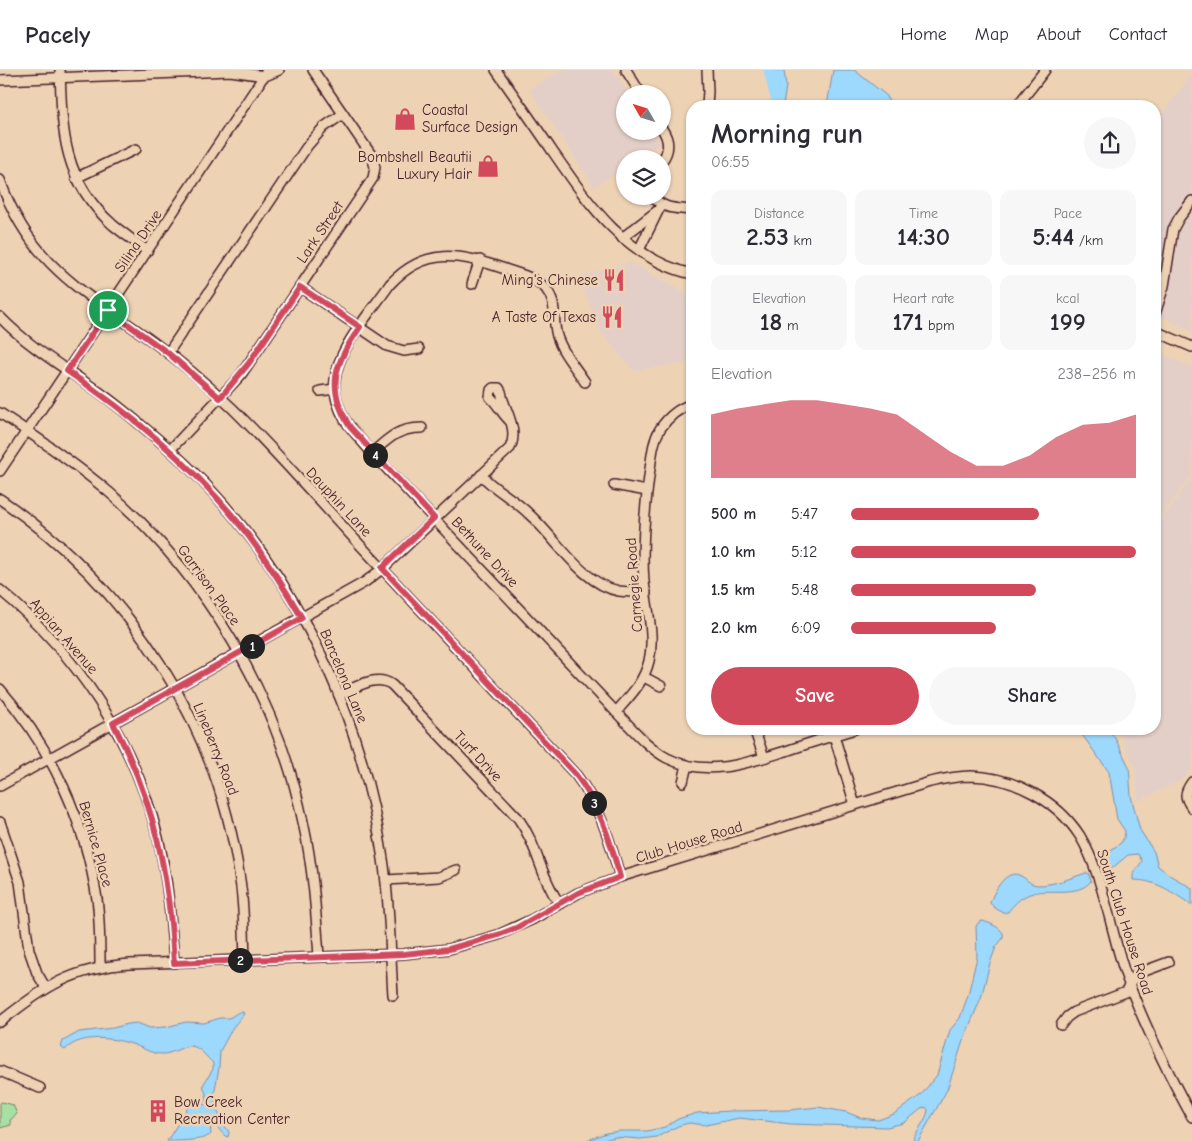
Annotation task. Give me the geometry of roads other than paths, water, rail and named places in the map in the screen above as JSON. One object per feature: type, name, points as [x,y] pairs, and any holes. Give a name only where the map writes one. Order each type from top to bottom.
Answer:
[{"type":"street","points":[[0,80],[60,74],[230,71],[266,73],[279,70]]},
{"type":"street","points":[[168,353],[308,145],[324,127],[343,114],[313,70]]},
{"type":"street","points":[[496,70],[594,209],[622,238],[639,250],[662,263],[686,272]]},
{"type":"street","points":[[626,70],[635,85]]},
{"type":"street","points":[[707,70],[707,100]]},
{"type":"street","points":[[1022,100],[1045,70]]},
{"type":"street","name":"Silina Drive","points":[[0,471],[266,73]]},
{"type":"street","points":[[60,74],[63,134],[76,178],[99,211],[114,226],[147,251]]},
{"type":"street","name":"Lark Street","points":[[170,450],[220,398],[249,363],[373,178],[375,167],[372,156],[343,114]]},
{"type":"street","points":[[76,178],[136,149]]},
{"type":"street","name":"Dauphin Lane","points":[[0,180],[12,210],[22,228],[44,258],[68,281],[168,353],[220,398],[287,466],[579,780],[596,805],[620,877]]},
{"type":"street","points":[[1161,295],[1173,229],[1192,201]]},
{"type":"street","points":[[622,238],[660,207],[686,209]]},
{"type":"street","points":[[639,250],[660,207]]},
{"type":"street","name":"Bethune Drive","points":[[585,382],[557,336],[553,301],[548,285],[480,260],[437,256],[416,263],[390,284],[360,327],[340,361],[336,371],[334,389],[344,418],[372,453],[616,712],[657,751],[687,765],[720,768],[764,758],[825,735]]},
{"type":"street","points":[[472,284],[480,260]]},
{"type":"street","points":[[300,287],[387,346],[404,351],[419,349]]},
{"type":"street","name":"Barcelona Lane","points":[[0,317],[30,345],[133,418],[170,450],[205,485],[236,520],[270,566],[312,635],[339,695],[360,753],[368,783],[386,880],[393,995]]},
{"type":"street","points":[[1161,334],[1192,347]]},
{"type":"street","points":[[320,390],[334,389]]},
{"type":"street","name":"Carnegie Road","points":[[616,712],[633,693],[644,676],[649,662],[651,639],[643,548],[647,491],[653,447],[660,429],[672,415],[686,406]]},
{"type":"street","name":"Garrison Place","points":[[0,413],[92,478],[131,513],[193,581],[239,653],[276,730],[303,820],[312,872],[318,957]]},
{"type":"street","points":[[0,786],[365,582],[510,448],[513,433],[510,421]]},
{"type":"street","points":[[372,453],[395,433],[410,428],[422,428]]},
{"type":"street","points":[[481,475],[496,489],[531,515],[593,580],[619,591],[646,592]]},
{"type":"street","points":[[614,485],[647,491]]},
{"type":"street","name":"Lineberry Road","points":[[0,499],[70,554],[101,585],[144,639],[176,688],[208,755],[228,817],[240,881],[245,960]]},
{"type":"street","name":"Appian Avenue","points":[[0,590],[32,618],[68,658],[90,687],[113,723],[142,785],[158,838],[168,896],[174,963]]},
{"type":"street","points":[[644,676],[661,686]]},
{"type":"street","name":"Turf Drive","points":[[339,695],[374,680],[385,681],[392,685],[518,818],[532,839],[544,876],[559,903]]},
{"type":"street","name":"Bernice Place","points":[[0,689],[24,719],[50,759],[70,801],[88,853],[97,900],[100,968]]},
{"type":"street","points":[[756,735],[764,758]]},
{"type":"street","points":[[834,735],[855,805]]},
{"type":"street","points":[[683,782],[687,765]]},
{"type":"street","name":"South Club House Road","points":[[901,790],[946,778],[972,776],[989,778],[1016,786],[1047,802],[1076,831],[1088,853],[1100,885],[1130,986],[1155,1046],[1192,1117]]},
{"type":"street","points":[[1192,782],[1186,791],[1186,799],[1192,808]]},
{"type":"street","name":"Club House Road","points":[[0,1022],[46,988],[77,974],[100,968],[390,954],[434,951],[468,944],[516,928],[559,903],[590,888],[620,877],[901,790]]},
{"type":"street","points":[[0,822],[20,882],[29,950],[37,973],[46,988]]},
{"type":"street","points":[[386,880],[439,877],[456,870]]},
{"type":"street","points":[[1061,1025],[1074,1012],[1126,992],[1132,980],[1139,973],[1169,962]]},
{"type":"street","points":[[0,1071],[40,1088]]},
{"type":"water","points":[[774,70],[784,70],[786,86],[784,100],[776,100]]},
{"type":"water","points":[[833,70],[854,70],[887,96],[888,100],[828,100]]},
{"type":"water","points":[[1082,735],[1113,735],[1129,767],[1131,796],[1140,830],[1154,852],[1158,866],[1192,888],[1192,905],[1150,882],[1133,880],[1133,875],[1142,861],[1138,854],[1128,855],[1105,874],[1102,864],[1109,851],[1121,843],[1125,831],[1117,819],[1109,772]]},
{"type":"water","points":[[1088,873],[1091,881],[1079,889],[1030,894],[1023,897],[1008,912],[998,910],[990,903],[1001,882],[1010,875],[1015,874],[1030,883],[1044,885]]},
{"type":"water","points":[[983,921],[999,929],[1003,933],[1003,938],[996,947],[990,963],[981,998],[963,1041],[947,1090],[918,1141],[913,1141],[927,1114],[928,1110],[926,1107],[904,1123],[887,1127],[791,1124],[739,1118],[706,1125],[689,1123],[678,1126],[657,1137],[640,1139],[615,1137],[600,1141],[585,1141],[606,1133],[647,1131],[665,1127],[678,1119],[697,1113],[789,1110],[818,1107],[846,1112],[861,1118],[878,1120],[894,1114],[921,1095],[937,1075],[950,1030],[960,1018],[968,995],[977,957],[976,926],[979,922]]},
{"type":"water","points":[[239,1012],[244,1014],[233,1027],[220,1051],[214,1095],[215,1104],[222,1122],[229,1132],[228,1137],[212,1121],[210,1123],[211,1134],[208,1136],[191,1140],[167,1141],[190,1104],[194,1100],[205,1105],[207,1100],[203,1085],[213,1069],[213,1063],[197,1048],[188,1046],[169,1053],[158,1054],[132,1044],[97,1038],[80,1041],[65,1050],[61,1047],[63,1041],[79,1032],[137,1023],[150,1028],[166,1027],[186,1022],[204,1023],[220,1018],[229,1018]]},
{"type":"waterway","points":[[769,70],[776,100]]},
{"type":"place","name":"Coastal Surface Design","points":[[405,119]]},
{"type":"place","name":"Bombshell Beautii Luxury Hair","points":[[488,166]]},
{"type":"place","name":"Ming's Chinese","points":[[614,280]]},
{"type":"place","name":"A Taste Of Texas","points":[[612,317]]},
{"type":"place","name":"Bow Creek Recreation Center","points":[[158,1111]]}]
